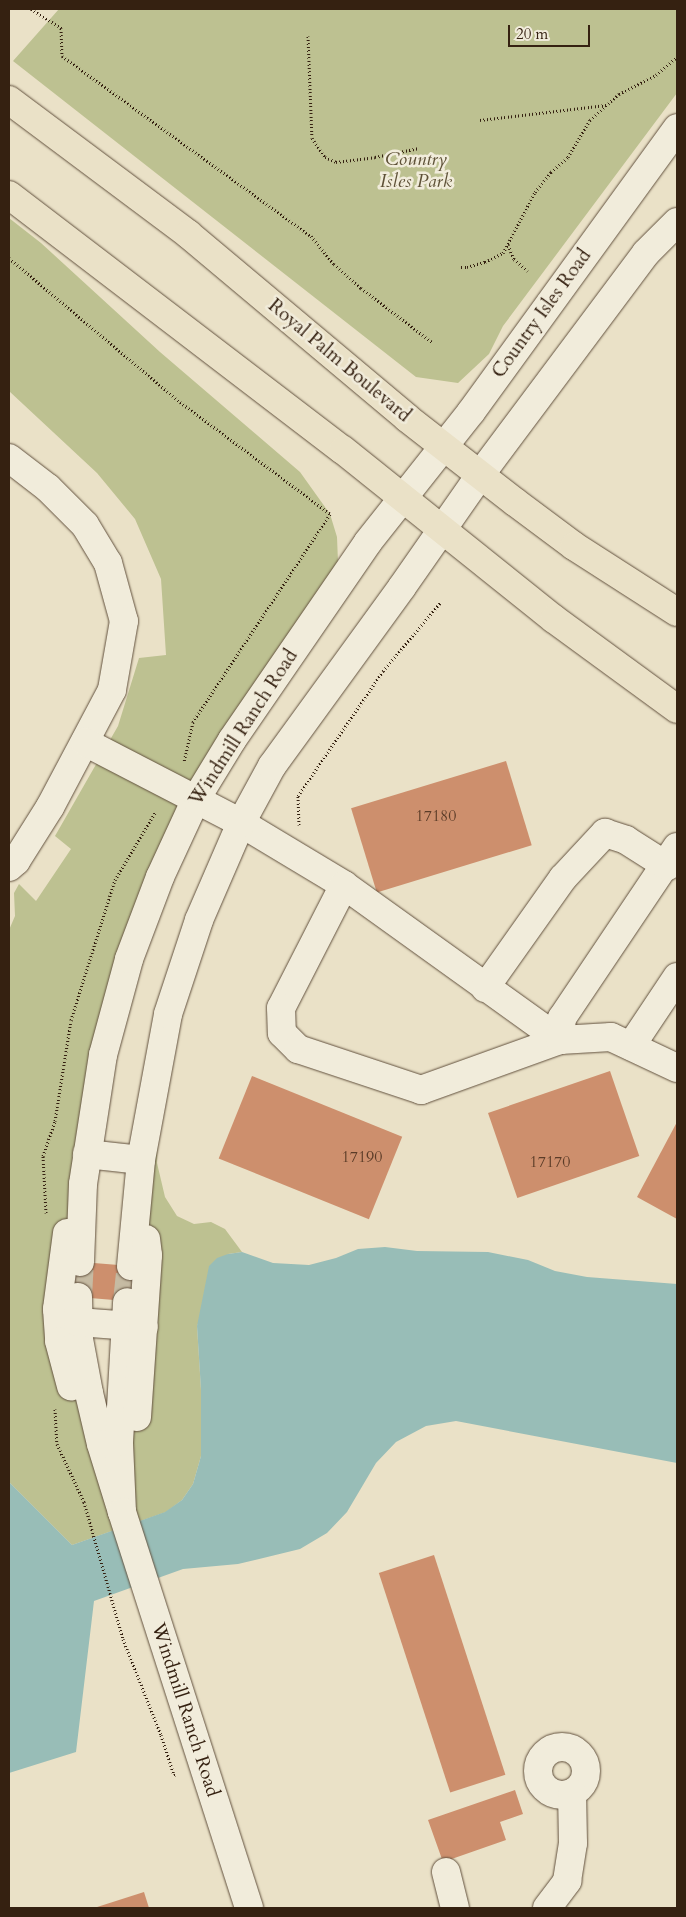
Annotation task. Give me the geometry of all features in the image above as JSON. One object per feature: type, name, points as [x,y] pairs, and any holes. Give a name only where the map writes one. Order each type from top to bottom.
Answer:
[{"type":"main road","name":"Royal Palm Boulevard","points":[[9,100],[188,234],[407,418],[480,475],[574,546],[677,612]]},
{"type":"main road","points":[[9,195],[402,497],[554,619],[677,709]]},
{"type":"street","name":"Country Isles Road","points":[[402,497],[444,446],[677,128]]},
{"type":"street","points":[[443,530],[480,475],[646,253],[677,222]]},
{"type":"street","points":[[9,458],[48,488],[84,525],[108,562],[124,621],[112,690],[50,807],[16,862],[9,866]]},
{"type":"street","name":"Windmill Ranch Road","points":[[80,1262],[83,1184],[103,1055],[129,959],[160,878],[196,799],[237,732],[368,542],[402,497]]},
{"type":"street","name":"Windmill Ranch Road","points":[[131,1266],[142,1160],[168,1014],[199,920],[241,824],[272,766],[443,530]]},
{"type":"street","points":[[85,742],[196,799],[344,885],[560,1040]]},
{"type":"street","points":[[485,988],[563,878],[605,833],[672,856],[562,1018],[560,1040]]},
{"type":"street","points":[[344,885],[281,1008],[282,1033],[298,1049],[421,1090],[560,1040],[611,1037],[677,1068]]},
{"type":"street","points":[[631,1046],[677,977]]},
{"type":"street","points":[[88,1154],[142,1160]]},
{"type":"street","name":"Windmill Ranch Road","points":[[83,1184],[66,1237],[57,1309],[59,1341],[74,1396],[120,1495]]},
{"type":"street","name":"Windmill Ranch Road","points":[[120,1495],[119,1432],[132,1318],[148,1255],[138,1190]]},
{"type":"street","name":"Windmill Ranch Road","points":[[132,1318],[78,1310],[79,1339],[89,1393],[101,1444],[120,1495],[146,1586],[248,1908]]},
{"type":"street","points":[[546,1908],[567,1881],[573,1843],[572,1793]]},
{"type":"street","points":[[446,1872],[455,1908]]},
{"type":"path","points":[[31,9],[61,28],[62,56],[311,236],[334,264],[361,288],[432,342]]},
{"type":"path","points":[[308,36],[312,138],[324,157],[336,162],[375,158],[419,148]]},
{"type":"path","points":[[461,267],[485,262],[503,253],[535,192],[551,172],[568,156],[590,120],[619,94],[656,75],[677,57]]},
{"type":"path","points":[[480,120],[606,105]]},
{"type":"path","points":[[508,244],[514,259],[528,271]]},
{"type":"path","points":[[9,258],[180,402],[330,514]]},
{"type":"path","points":[[301,859],[298,796],[383,671],[440,602]]},
{"type":"path","points":[[90,1520],[123,1639]]},
{"type":"green space","name":"Country Isles Park","points":[[59,9],[677,9],[677,93],[503,326],[489,354],[458,383],[416,377],[13,61]]},
{"type":"green space","points":[[9,218],[41,243],[160,352],[300,472],[330,514],[337,537],[338,562],[196,799],[103,1055],[74,1396],[116,1489],[121,1485],[139,1411],[138,1190],[160,1062],[157,1163],[165,1197],[177,1216],[194,1224],[211,1222],[225,1229],[242,1252],[228,1254],[197,1326],[201,1390],[201,1456],[193,1484],[182,1500],[166,1512],[72,1545],[9,1482],[9,930],[15,916],[14,893],[19,884],[36,901],[71,849],[55,836],[118,726],[139,658],[166,655],[161,579],[135,519],[97,473],[9,391]]},
{"type":"water","points":[[385,1247],[417,1251],[488,1252],[528,1260],[555,1271],[587,1277],[677,1284],[677,1463],[456,1421],[426,1426],[396,1442],[376,1463],[347,1512],[327,1533],[300,1549],[238,1564],[183,1569],[94,1601],[76,1752],[9,1773],[9,1482],[72,1545],[165,1512],[182,1500],[193,1484],[201,1456],[201,1390],[197,1326],[209,1266],[217,1258],[242,1252],[273,1263],[309,1265],[336,1258],[358,1249]]},
{"type":"building","points":[[506,761],[532,845],[377,893],[351,808]]},
{"type":"building","points":[[610,1071],[639,1156],[517,1198],[488,1113]]},
{"type":"building","points":[[252,1076],[402,1137],[369,1219],[219,1159]]},
{"type":"building","points":[[677,1122],[677,1219],[637,1197]]},
{"type":"building","points":[[69,1261],[131,1266],[138,1302],[66,1296]]},
{"type":"building","points":[[434,1555],[505,1775],[450,1793],[379,1573]]},
{"type":"building","points":[[515,1790],[523,1814],[500,1822],[506,1840],[443,1862],[428,1820]]},
{"type":"building","points":[[144,1892],[149,1908],[94,1908]]},
{"type":"tunnel","points":[[78,1297],[80,1262]]},
{"type":"tunnel","points":[[127,1302],[131,1266]]}]
